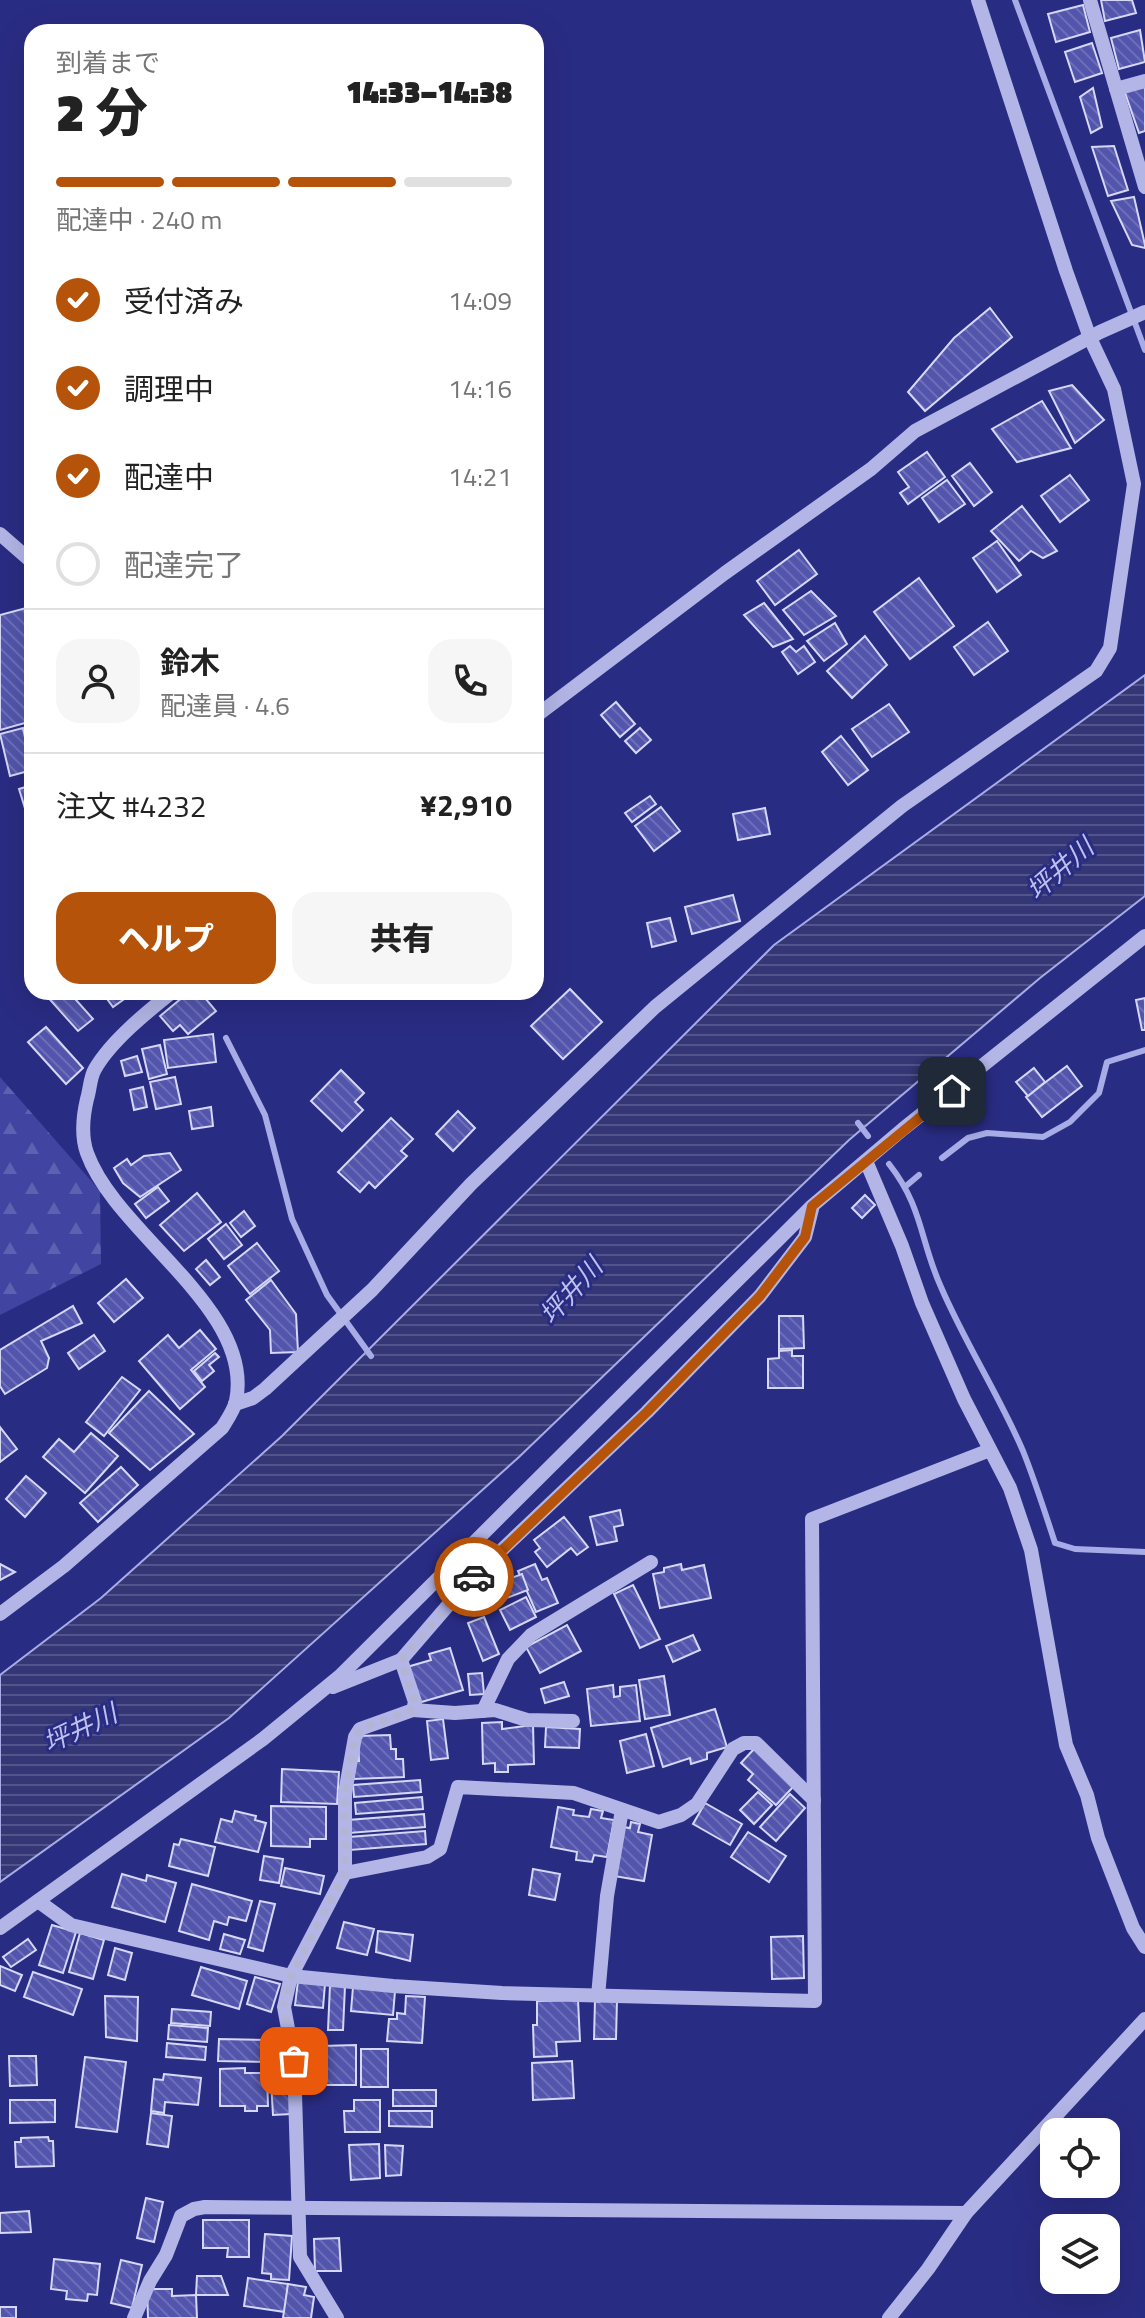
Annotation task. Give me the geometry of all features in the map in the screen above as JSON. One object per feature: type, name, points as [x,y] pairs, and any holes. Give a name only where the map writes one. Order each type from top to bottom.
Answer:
[{"type":"street","points":[[235,1404],[253,1398],[265,1389],[351,1309],[471,1184],[655,1007],[902,806],[1096,671],[1110,648],[1134,484],[1114,389],[978,0]]},
{"type":"street","points":[[1090,0],[1145,187]]},
{"type":"street","points":[[1116,89],[1145,81]]},
{"type":"street","points":[[544,710],[725,573],[871,469],[915,431],[1095,335],[1145,312]]},
{"type":"street","points":[[0,534],[24,555]]},
{"type":"street","points":[[0,1928],[263,1739],[340,1676],[812,1206],[1145,936]]},
{"type":"street","points":[[0,1614],[64,1566],[222,1428],[235,1404],[238,1381],[231,1350],[218,1320],[129,1217],[99,1177],[86,1150],[83,1118],[94,1070],[134,1022],[162,1000]]},
{"type":"street","points":[[866,1161],[964,1399],[1010,1488],[1031,1550],[1066,1745],[1087,1795],[1098,1838],[1133,1928],[1145,1947]]},
{"type":"street","points":[[322,1691],[401,1660],[469,1581],[647,1412],[760,1296],[805,1237],[812,1206]]},
{"type":"street","points":[[38,1901],[71,1925],[291,1976],[502,1993],[815,2001],[812,1519],[990,1450]]},
{"type":"street","points":[[483,1711],[508,1659],[531,1635],[651,1562]]},
{"type":"street","points":[[401,1660],[415,1702],[413,1710]]},
{"type":"street","points":[[337,2318],[300,2257],[294,2061],[284,2007],[291,1976],[345,1873],[345,1793],[355,1737],[360,1729],[413,1710],[455,1713],[495,1710],[527,1720],[573,1721]]},
{"type":"street","points":[[345,1873],[427,1857],[440,1849],[458,1787],[574,1793],[659,1822],[681,1815],[697,1804],[733,1749],[744,1743],[756,1743],[814,1800]]},
{"type":"street","points":[[598,1996],[607,1896],[622,1810]]},
{"type":"street","points":[[889,2318],[928,2269],[966,2213],[1145,2019]]},
{"type":"street","points":[[134,2318],[150,2281],[166,2255],[181,2216],[205,2207],[966,2213]]},
{"type":"green space","points":[[0,1077],[100,1191],[101,1264],[0,1315]]},
{"type":"water","name":"坪井川","points":[[1145,675],[1145,896],[1040,978],[849,1140],[519,1457],[229,1718],[0,1882],[0,1675],[101,1598],[282,1436],[774,945]]},
{"type":"building","points":[[1101,0],[1132,0],[1136,13],[1105,21]]},
{"type":"building","points":[[1083,5],[1090,32],[1056,42],[1048,14]]},
{"type":"building","points":[[1140,30],[1145,62],[1119,69],[1111,38]]},
{"type":"building","points":[[1092,43],[1102,73],[1075,82],[1065,52]]},
{"type":"building","points":[[1145,83],[1145,131],[1139,133],[1124,90]]},
{"type":"building","points":[[1093,88],[1102,127],[1091,133],[1080,97]]},
{"type":"building","points":[[1114,146],[1128,190],[1108,196],[1092,147]]},
{"type":"building","points":[[1134,197],[1145,248],[1132,245],[1111,201]]},
{"type":"building","points":[[990,308],[1012,337],[925,411],[908,392],[954,338]]},
{"type":"building","points":[[1072,385],[1104,420],[1075,443],[1049,391]]},
{"type":"building","points":[[1042,401],[1071,448],[1017,462],[992,429]]},
{"type":"building","points":[[927,452],[945,477],[908,504],[900,493],[909,487],[898,472]]},
{"type":"building","points":[[970,463],[992,492],[974,506],[952,476]]},
{"type":"building","points":[[1070,475],[1089,500],[1060,522],[1041,496]]},
{"type":"building","points":[[947,480],[965,504],[939,522],[922,498]]},
{"type":"building","points":[[1022,506],[1057,551],[1043,558],[1031,551],[1019,561],[991,531]]},
{"type":"building","points":[[997,541],[1021,575],[997,592],[973,558]]},
{"type":"building","points":[[799,550],[817,574],[775,605],[757,581]]},
{"type":"building","points":[[919,578],[954,626],[910,659],[874,612]]},
{"type":"building","points":[[811,591],[836,616],[804,635],[783,610]]},
{"type":"building","points":[[764,603],[793,639],[773,647],[744,615]]},
{"type":"building","points":[[24,609],[24,723],[0,730],[0,615]]},
{"type":"building","points":[[988,622],[1008,651],[974,675],[954,647]]},
{"type":"building","points":[[835,623],[847,644],[824,661],[807,641]]},
{"type":"building","points":[[865,636],[887,665],[852,698],[827,671]]},
{"type":"building","points":[[790,646],[796,652],[804,646],[815,662],[798,674],[782,652]]},
{"type":"building","points":[[616,702],[635,724],[620,737],[601,715]]},
{"type":"building","points":[[889,704],[909,732],[872,757],[852,729]]},
{"type":"building","points":[[23,728],[24,772],[10,776],[0,734]]},
{"type":"building","points":[[640,728],[651,740],[636,753],[625,741]]},
{"type":"building","points":[[841,736],[868,770],[848,785],[822,752]]},
{"type":"building","points":[[24,787],[24,805],[19,789]]},
{"type":"building","points":[[650,796],[656,804],[632,822],[625,813]]},
{"type":"building","points":[[661,807],[680,831],[654,851],[635,826]]},
{"type":"building","points":[[765,808],[770,834],[738,840],[733,814]]},
{"type":"building","points":[[733,895],[740,921],[692,934],[685,907]]},
{"type":"building","points":[[670,918],[676,941],[652,947],[647,923]]},
{"type":"building","points":[[570,989],[602,1022],[563,1059],[531,1026]]},
{"type":"building","points":[[1145,998],[1145,1030],[1142,1030],[1136,1000]]},
{"type":"building","points":[[50,1000],[76,1000],[93,1019],[78,1031]]},
{"type":"building","points":[[108,1000],[123,1000],[113,1007]]},
{"type":"building","points":[[179,1000],[207,1000],[216,1011],[188,1034],[180,1025],[173,1031],[160,1016]]},
{"type":"building","points":[[46,1027],[83,1068],[66,1084],[28,1042]]},
{"type":"building","points":[[213,1034],[216,1062],[168,1068],[164,1040]]},
{"type":"building","points":[[160,1045],[167,1074],[149,1079],[142,1049]]},
{"type":"building","points":[[137,1056],[142,1072],[125,1076],[121,1061]]},
{"type":"building","points":[[1067,1066],[1082,1086],[1042,1117],[1026,1097]]},
{"type":"building","points":[[1034,1068],[1045,1082],[1028,1096],[1016,1082]]},
{"type":"building","points":[[341,1070],[364,1093],[355,1102],[363,1110],[342,1131],[311,1101]]},
{"type":"building","points":[[175,1077],[181,1104],[156,1109],[150,1082]]},
{"type":"building","points":[[143,1087],[147,1107],[134,1110],[130,1090]]},
{"type":"building","points":[[211,1107],[213,1126],[192,1129],[189,1111]]},
{"type":"building","points":[[458,1111],[475,1128],[453,1151],[436,1134]]},
{"type":"building","points":[[391,1118],[413,1139],[401,1151],[407,1156],[375,1188],[369,1182],[360,1192],[338,1172]]},
{"type":"building","points":[[170,1153],[181,1170],[140,1197],[123,1183],[114,1168],[127,1159],[131,1165],[144,1156]]},
{"type":"building","points":[[158,1187],[169,1201],[146,1218],[135,1204]]},
{"type":"building","points":[[197,1193],[221,1222],[184,1251],[160,1225]]},
{"type":"building","points":[[865,1195],[875,1205],[862,1218],[852,1208]]},
{"type":"building","points":[[244,1211],[255,1226],[241,1237],[230,1223]]},
{"type":"building","points":[[226,1224],[242,1245],[224,1259],[208,1239]]},
{"type":"building","points":[[257,1243],[279,1271],[250,1294],[228,1266]]},
{"type":"building","points":[[206,1260],[220,1277],[210,1285],[196,1269]]},
{"type":"building","points":[[126,1279],[143,1298],[114,1322],[98,1303]]},
{"type":"building","points":[[271,1280],[296,1314],[298,1352],[271,1353],[270,1330],[246,1300]]},
{"type":"building","points":[[73,1306],[82,1323],[41,1341],[49,1358],[47,1368],[5,1394],[0,1386],[0,1350]]},
{"type":"building","points":[[779,1316],[803,1316],[804,1348],[779,1349]]},
{"type":"building","points":[[200,1330],[216,1349],[191,1370],[205,1387],[180,1409],[139,1361],[168,1335],[179,1348]]},
{"type":"building","points":[[94,1335],[105,1351],[79,1369],[68,1353]]},
{"type":"building","points":[[792,1350],[792,1356],[803,1356],[803,1388],[768,1388],[768,1359],[779,1358],[779,1351]]},
{"type":"building","points":[[215,1353],[219,1357],[209,1365],[214,1371],[202,1381],[194,1371]]},
{"type":"building","points":[[122,1377],[140,1390],[104,1436],[86,1422]]},
{"type":"building","points":[[149,1391],[194,1434],[150,1470],[109,1433]]},
{"type":"building","points":[[0,1427],[17,1449],[0,1462]]},
{"type":"building","points":[[91,1433],[118,1456],[85,1493],[43,1457],[59,1439],[74,1452]]},
{"type":"building","points":[[121,1467],[138,1485],[98,1522],[80,1503]]},
{"type":"building","points":[[26,1476],[46,1493],[25,1517],[6,1499]]},
{"type":"building","points":[[620,1510],[623,1525],[614,1527],[617,1541],[597,1545],[590,1517]]},
{"type":"building","points":[[564,1517],[588,1547],[577,1555],[571,1548],[547,1567],[535,1552],[540,1548],[534,1540]]},
{"type":"building","points":[[0,1564],[15,1572],[0,1580]]},
{"type":"building","points":[[535,1564],[542,1580],[547,1578],[558,1603],[536,1612],[518,1571]]},
{"type":"building","points":[[681,1564],[682,1570],[704,1565],[711,1598],[660,1608],[653,1574]]},
{"type":"building","points":[[522,1574],[528,1590],[504,1599],[498,1583]]},
{"type":"building","points":[[633,1585],[660,1639],[640,1648],[614,1594]]},
{"type":"building","points":[[526,1597],[536,1617],[510,1630],[500,1610]]},
{"type":"building","points":[[484,1617],[499,1654],[483,1661],[468,1623]]},
{"type":"building","points":[[567,1625],[581,1651],[540,1673],[526,1647]]},
{"type":"building","points":[[693,1635],[700,1650],[673,1662],[666,1646]]},
{"type":"building","points":[[450,1648],[463,1690],[418,1703],[407,1667],[431,1660],[429,1654]]},
{"type":"building","points":[[482,1673],[484,1694],[470,1695],[468,1674]]},
{"type":"building","points":[[664,1676],[670,1715],[645,1719],[639,1680]]},
{"type":"building","points":[[564,1682],[569,1696],[545,1703],[541,1689]]},
{"type":"building","points":[[613,1685],[614,1697],[620,1696],[620,1687],[636,1685],[640,1721],[591,1726],[587,1689]]},
{"type":"building","points":[[715,1709],[727,1747],[707,1753],[707,1759],[691,1764],[690,1758],[663,1767],[651,1728]]},
{"type":"building","points":[[443,1719],[448,1758],[431,1760],[427,1721]]},
{"type":"building","points":[[502,1722],[502,1729],[533,1725],[534,1764],[508,1765],[508,1772],[495,1772],[495,1763],[483,1764],[482,1723]]},
{"type":"building","points":[[546,1727],[580,1729],[579,1748],[545,1747]]},
{"type":"building","points":[[646,1734],[654,1766],[627,1773],[620,1741]]},
{"type":"building","points":[[390,1735],[391,1749],[396,1749],[396,1759],[403,1759],[404,1777],[354,1779],[354,1761],[359,1761],[358,1736]]},
{"type":"building","points":[[754,1749],[794,1786],[776,1805],[748,1780],[753,1774],[741,1763]]},
{"type":"building","points":[[282,1769],[339,1772],[337,1804],[281,1802]]},
{"type":"building","points":[[420,1780],[421,1792],[354,1797],[353,1785]]},
{"type":"building","points":[[758,1792],[772,1805],[754,1824],[740,1810]]},
{"type":"building","points":[[790,1794],[805,1808],[776,1841],[760,1827]]},
{"type":"building","points":[[422,1797],[423,1809],[356,1814],[355,1803]]},
{"type":"building","points":[[705,1803],[742,1824],[730,1845],[693,1824]]},
{"type":"building","points":[[271,1806],[326,1807],[326,1839],[310,1839],[310,1847],[271,1846]]},
{"type":"building","points":[[558,1807],[574,1810],[573,1815],[589,1817],[591,1809],[603,1811],[601,1818],[614,1820],[607,1857],[594,1855],[592,1862],[576,1860],[577,1852],[551,1847]]},
{"type":"building","points":[[235,1811],[256,1816],[255,1820],[266,1823],[258,1852],[215,1842],[221,1819],[232,1822]]},
{"type":"building","points":[[424,1814],[425,1827],[349,1833],[348,1820]]},
{"type":"building","points":[[631,1822],[640,1824],[638,1832],[652,1835],[644,1881],[614,1876],[623,1827],[630,1828]]},
{"type":"building","points":[[425,1831],[426,1844],[350,1850],[349,1837]]},
{"type":"building","points":[[748,1832],[786,1856],[769,1882],[731,1857]]},
{"type":"building","points":[[181,1839],[215,1847],[208,1876],[169,1866],[174,1844],[179,1845]]},
{"type":"building","points":[[264,1856],[283,1859],[279,1883],[260,1880]]},
{"type":"building","points":[[285,1868],[324,1876],[320,1894],[281,1886]]},
{"type":"building","points":[[533,1869],[560,1874],[555,1900],[529,1895]]},
{"type":"building","points":[[122,1874],[146,1881],[147,1875],[176,1883],[165,1922],[112,1907]]},
{"type":"building","points":[[192,1884],[252,1901],[246,1921],[229,1917],[227,1925],[214,1921],[209,1940],[179,1931]]},
{"type":"building","points":[[260,1901],[275,1904],[263,1951],[248,1947]]},
{"type":"building","points":[[344,1922],[374,1929],[367,1955],[337,1948]]},
{"type":"building","points":[[52,1925],[76,1932],[63,1973],[39,1965]]},
{"type":"building","points":[[378,1931],[413,1935],[410,1961],[376,1952]]},
{"type":"building","points":[[80,1933],[104,1940],[93,1979],[69,1972]]},
{"type":"building","points":[[224,1934],[245,1940],[240,1954],[220,1949]]},
{"type":"building","points":[[803,1936],[804,1978],[772,1979],[771,1937]]},
{"type":"building","points":[[28,1939],[36,1950],[11,1967],[3,1957]]},
{"type":"building","points":[[115,1948],[132,1953],[125,1980],[108,1975]]},
{"type":"building","points":[[0,1966],[22,1975],[15,1991],[0,1985]]},
{"type":"building","points":[[201,1967],[247,1981],[239,2009],[192,1995]]},
{"type":"building","points":[[33,1972],[82,1989],[73,2015],[24,1997]]},
{"type":"building","points":[[255,1977],[280,1984],[271,2012],[247,2004]]},
{"type":"building","points":[[298,1981],[325,1984],[323,2008],[295,2005]]},
{"type":"building","points":[[330,1985],[345,1986],[343,2030],[328,2030]]},
{"type":"building","points":[[353,1987],[395,1991],[393,2015],[351,2011]]},
{"type":"building","points":[[105,1996],[138,1997],[137,2041],[106,2037]]},
{"type":"building","points":[[406,1996],[425,1997],[422,2043],[387,2041],[389,2019],[397,2019],[397,2013],[405,2014]]},
{"type":"building","points":[[578,2000],[580,2041],[556,2042],[557,2056],[534,2057],[533,2025],[537,2025],[537,2001]]},
{"type":"building","points":[[595,2000],[617,2000],[616,2039],[594,2039]]},
{"type":"building","points":[[172,2009],[211,2012],[210,2026],[171,2023]]},
{"type":"building","points":[[169,2025],[208,2028],[207,2042],[168,2039]]},
{"type":"building","points":[[219,2039],[272,2040],[271,2062],[218,2061]]},
{"type":"building","points":[[167,2043],[206,2047],[205,2060],[166,2057]]},
{"type":"building","points":[[356,2045],[356,2085],[311,2085],[311,2052],[321,2052],[321,2046]]},
{"type":"building","points":[[361,2049],[388,2049],[388,2087],[361,2087]]},
{"type":"building","points":[[9,2056],[36,2056],[37,2085],[10,2086]]},
{"type":"building","points":[[85,2057],[126,2062],[117,2132],[76,2127]]},
{"type":"building","points":[[572,2061],[574,2098],[533,2100],[532,2063]]},
{"type":"building","points":[[245,2068],[245,2073],[267,2073],[268,2106],[257,2106],[257,2111],[245,2111],[245,2106],[220,2106],[220,2069]]},
{"type":"building","points":[[164,2074],[201,2078],[198,2105],[165,2102],[164,2113],[151,2111],[154,2079],[163,2080]]},
{"type":"building","points":[[289,2080],[291,2114],[273,2115],[271,2081]]},
{"type":"building","points":[[393,2090],[436,2090],[436,2106],[393,2106]]},
{"type":"building","points":[[10,2100],[55,2100],[55,2122],[10,2123]]},
{"type":"building","points":[[354,2100],[380,2100],[380,2132],[345,2132],[344,2111],[354,2111]]},
{"type":"building","points":[[389,2111],[432,2111],[432,2127],[389,2126]]},
{"type":"building","points":[[151,2113],[172,2116],[168,2147],[147,2144]]},
{"type":"building","points":[[48,2137],[49,2141],[53,2141],[54,2166],[16,2167],[15,2142],[21,2142],[21,2138]]},
{"type":"building","points":[[379,2144],[380,2178],[351,2180],[349,2145]]},
{"type":"building","points":[[385,2145],[403,2146],[401,2175],[386,2176]]},
{"type":"building","points":[[146,2198],[163,2202],[154,2242],[137,2238]]},
{"type":"building","points":[[29,2211],[31,2232],[0,2233],[0,2213]]},
{"type":"building","points":[[203,2220],[249,2220],[249,2257],[227,2257],[228,2248],[203,2248]]},
{"type":"building","points":[[265,2234],[292,2236],[289,2280],[271,2279],[271,2274],[262,2273]]},
{"type":"building","points":[[339,2238],[341,2271],[315,2271],[314,2239]]},
{"type":"building","points":[[54,2259],[100,2264],[97,2295],[88,2294],[87,2301],[66,2299],[67,2291],[51,2289]]},
{"type":"building","points":[[121,2260],[142,2265],[132,2308],[111,2303]]},
{"type":"building","points":[[197,2276],[221,2276],[228,2295],[196,2295]]},
{"type":"building","points":[[248,2278],[288,2284],[285,2312],[244,2306]]},
{"type":"building","points":[[288,2284],[306,2287],[304,2295],[314,2297],[311,2318],[283,2318]]},
{"type":"building","points":[[147,2289],[172,2289],[172,2296],[196,2295],[197,2318],[148,2318]]},
{"type":"building","points":[[0,2307],[16,2307],[16,2318],[0,2318]]},
{"type":"waterway","points":[[1015,0],[1145,350]]},
{"type":"waterway","points":[[226,1038],[265,1115],[292,1219],[327,1295],[371,1356]]},
{"type":"waterway","points":[[942,1158],[968,1138],[987,1133],[1043,1137],[1070,1122],[1099,1093],[1107,1062],[1145,1050]]},
{"type":"waterway","points":[[858,1123],[868,1136]]},
{"type":"waterway","points":[[889,1164],[909,1195],[950,1308],[1023,1451],[1055,1543],[1075,1549],[1145,1552]]},
{"type":"waterway","points":[[906,1186],[919,1175]]},
{"type":"way so far","points":[[294,2061],[284,2007],[291,1976],[345,1873],[345,1793],[355,1737],[360,1729],[413,1710],[415,1702],[401,1660],[474,1577]]},
{"type":"route","points":[[474,1577],[647,1412],[760,1296],[805,1237],[812,1206],[952,1091]]}]
